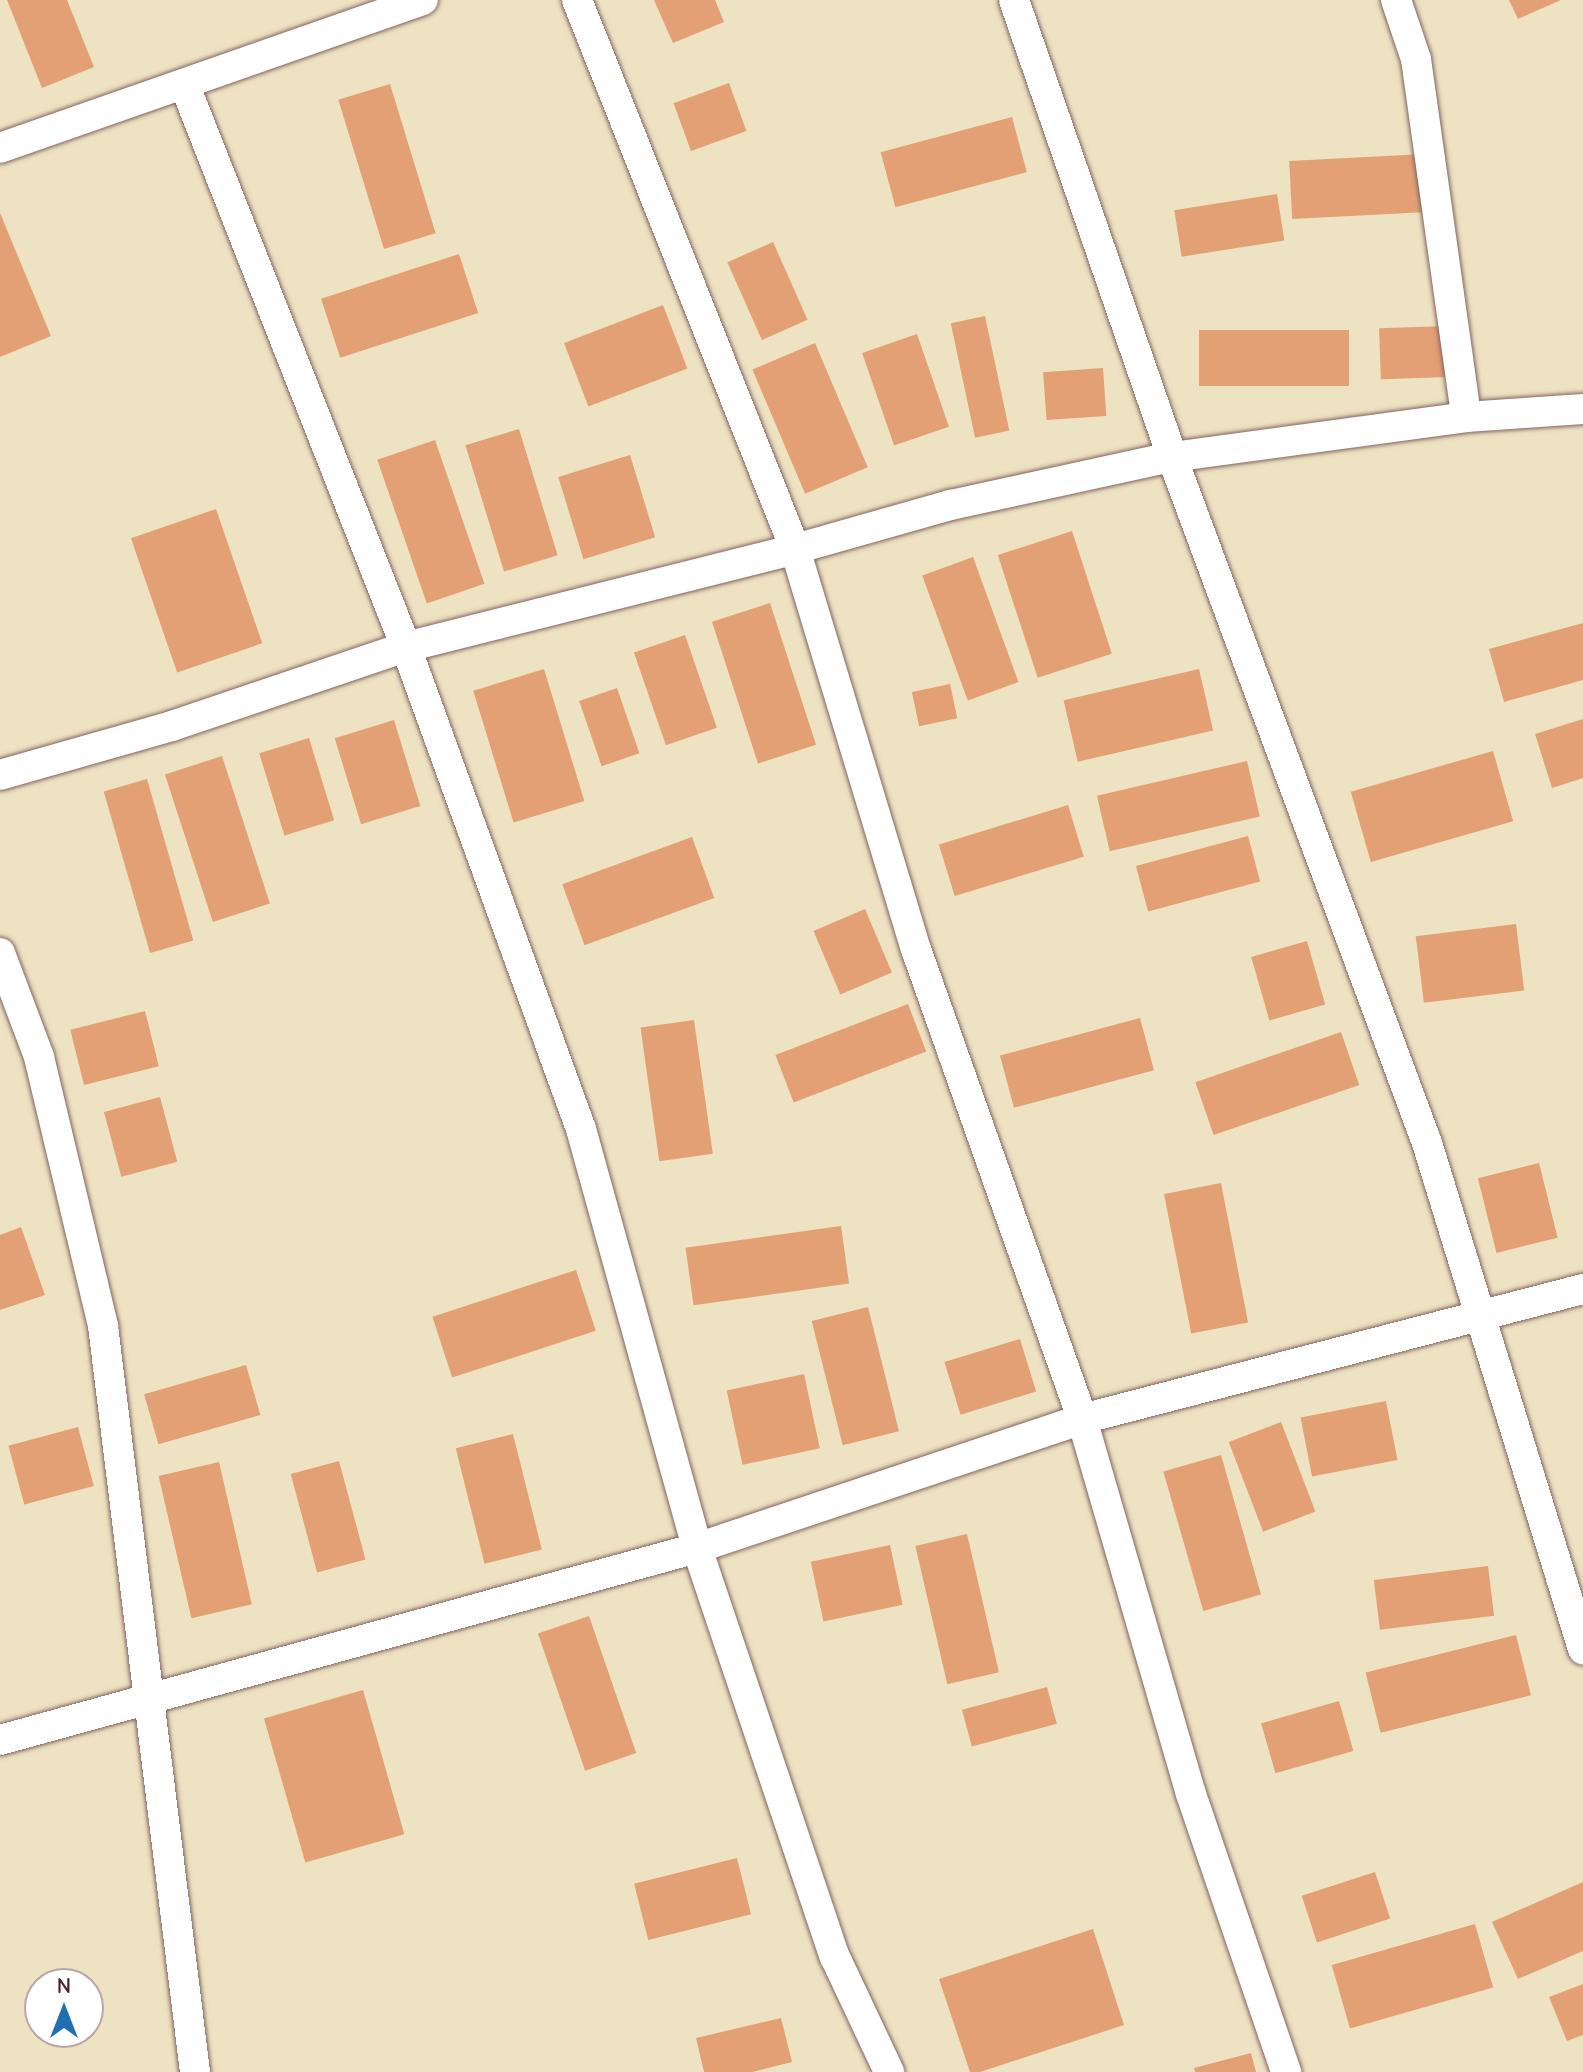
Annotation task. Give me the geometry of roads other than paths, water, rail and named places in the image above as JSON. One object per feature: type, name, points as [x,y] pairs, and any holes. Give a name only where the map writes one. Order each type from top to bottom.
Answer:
[{"type":"street","points":[[0,148],[185,86],[423,0]]},
{"type":"street","points":[[577,0],[795,549],[917,952],[1082,1419],[1191,1794],[1286,2072]]},
{"type":"street","points":[[1014,0],[1172,457],[1427,1143],[1583,1649]]},
{"type":"street","points":[[1396,0],[1416,59],[1466,417]]},
{"type":"street","points":[[185,86],[406,647],[581,1129],[697,1548],[835,1957],[889,2072]]},
{"type":"street","points":[[0,775],[172,726],[406,647],[795,549],[951,505],[1172,457],[1466,417],[1583,409]]},
{"type":"street","points":[[0,953],[39,1057],[103,1326],[195,2072]]},
{"type":"street","points":[[0,1740],[697,1548],[1082,1419],[1583,1289]]}]
